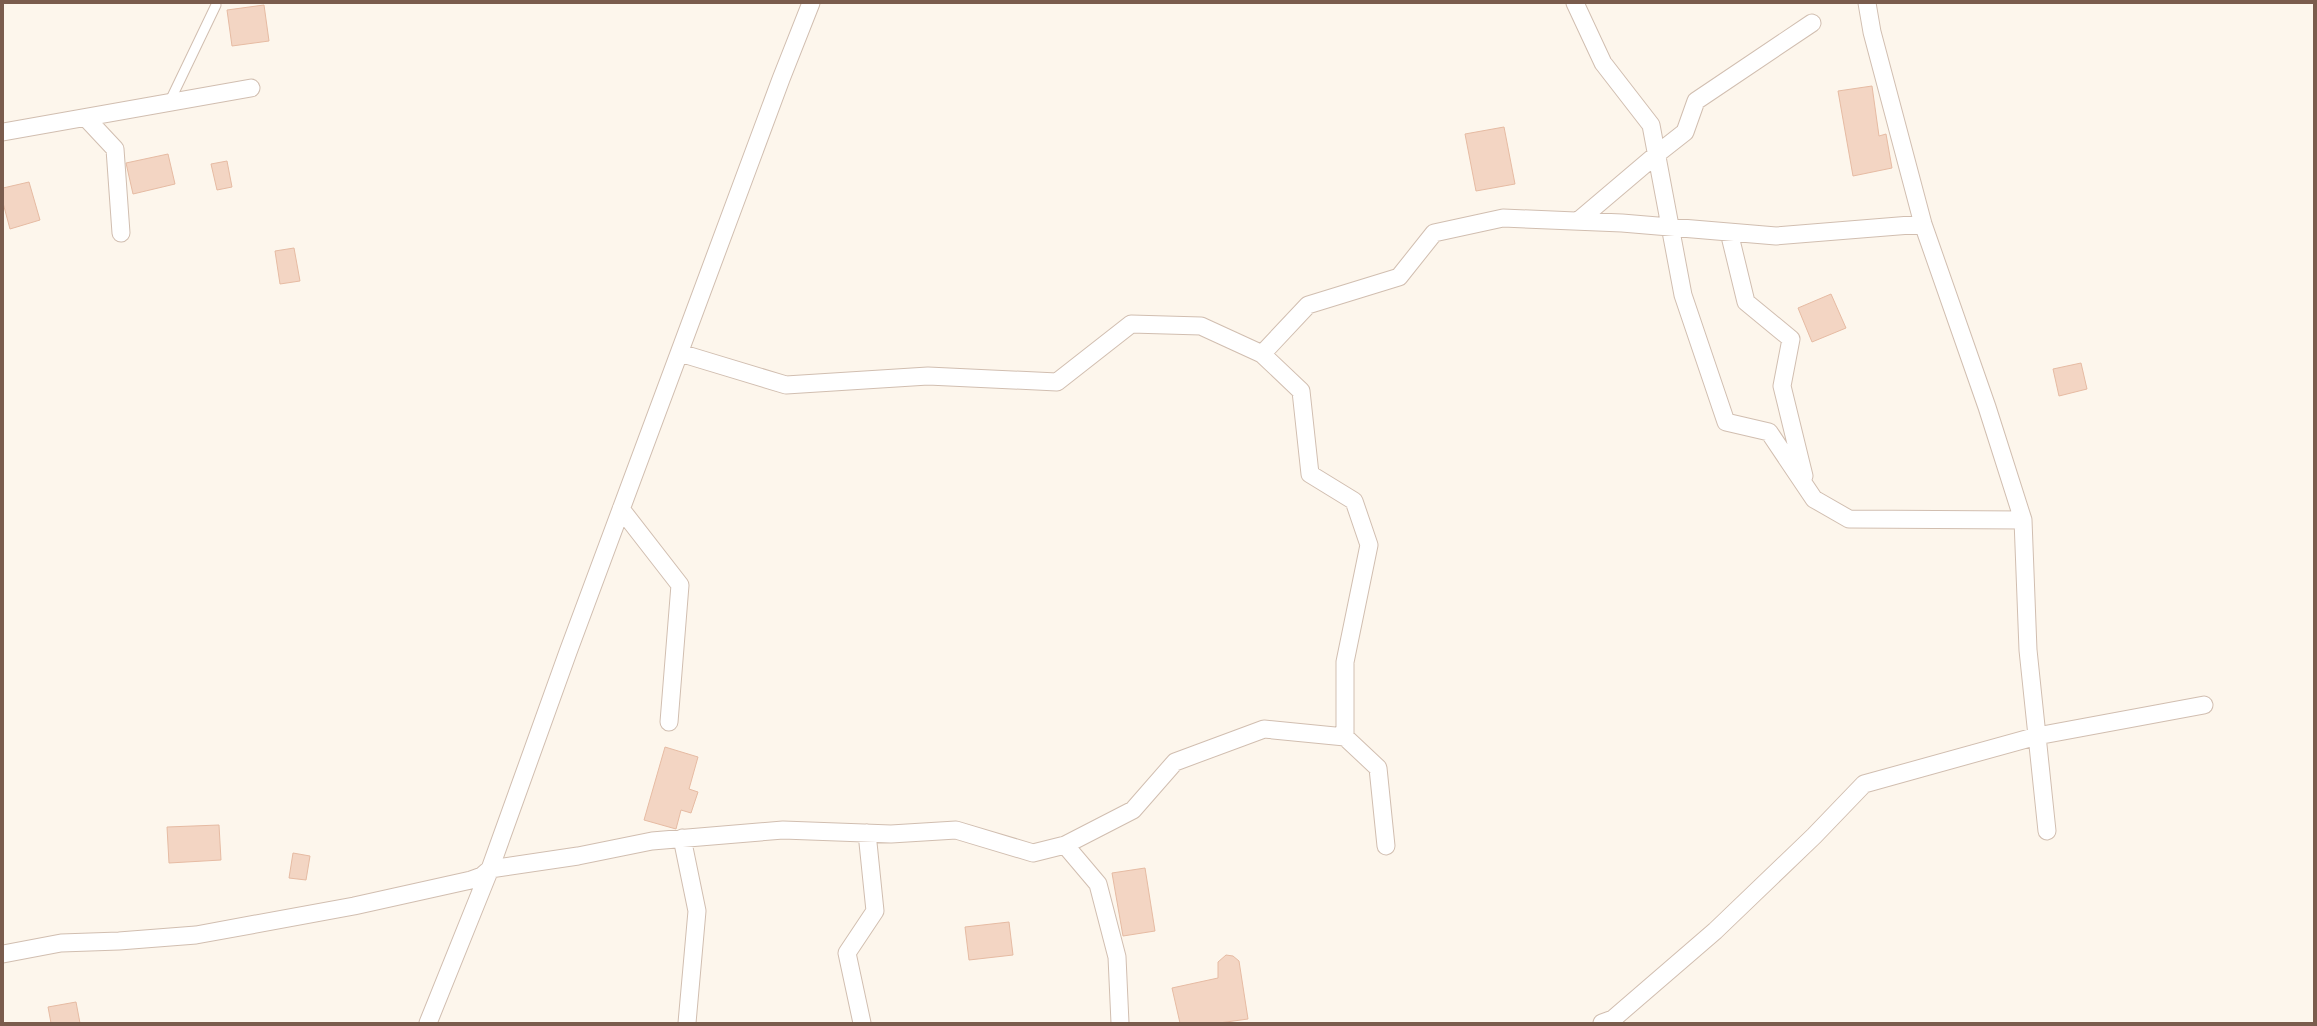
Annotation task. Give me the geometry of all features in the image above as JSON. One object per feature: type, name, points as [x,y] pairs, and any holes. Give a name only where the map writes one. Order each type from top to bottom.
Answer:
[{"type":"street","points":[[428,1023],[490,869],[621,509],[781,79],[811,3]]},
{"type":"street","points":[[1575,3],[1603,63],[1651,125],[1683,295],[1726,422],[1769,432],[1814,499],[1849,519],[2023,520]]},
{"type":"street","points":[[1867,3],[1872,32],[1923,224],[1987,407],[2023,520],[2028,650],[2048,831]]},
{"type":"street","points":[[1578,221],[1685,132],[1696,101],[1812,23]]},
{"type":"street","points":[[3,132],[251,88]]},
{"type":"street","points":[[86,118],[115,149],[121,233]]},
{"type":"street","points":[[1262,354],[1308,305],[1400,277],[1434,232],[1503,218],[1671,227],[1776,236],[1923,224]]},
{"type":"street","points":[[1729,232],[1746,302],[1790,339],[1782,386],[1806,487]]},
{"type":"street","points":[[680,353],[786,385],[928,376],[1057,382],[1131,324],[1201,326],[1262,354],[1301,391],[1310,474],[1354,501],[1369,545],[1345,662],[1345,737]]},
{"type":"street","points":[[621,509],[680,585],[669,722]]},
{"type":"street","points":[[1602,1023],[1613,1019],[1715,931],[1814,836],[1864,784],[2037,736],[2204,705]]},
{"type":"street","points":[[3,954],[61,943],[119,941],[196,934],[354,906],[471,880],[482,876],[490,869],[578,856],[652,841],[682,838],[784,830],[891,834],[956,830],[1033,853],[1065,846],[1133,810],[1175,762],[1264,729],[1345,737],[1378,768],[1386,846]]},
{"type":"street","points":[[862,1023],[847,953],[875,911],[867,833]]},
{"type":"street","points":[[682,838],[697,911],[687,1023]]},
{"type":"street","points":[[1065,846],[1098,884],[1117,957],[1120,1023]]},
{"type":"lane","points":[[169,103],[216,5]]},
{"type":"building","points":[[264,5],[269,41],[232,46],[227,10]]},
{"type":"building","points":[[1872,86],[1879,136],[1886,134],[1892,168],[1853,176],[1838,91]]},
{"type":"building","points":[[1504,127],[1515,184],[1476,191],[1465,134]]},
{"type":"building","points":[[168,154],[175,184],[133,194],[126,163]]},
{"type":"building","points":[[227,161],[232,187],[217,190],[211,164]]},
{"type":"building","points":[[29,182],[40,220],[10,229],[3,203],[3,188]]},
{"type":"building","points":[[294,248],[300,281],[280,284],[275,251]]},
{"type":"building","points":[[1831,294],[1846,328],[1812,342],[1798,308]]},
{"type":"building","points":[[2081,363],[2087,389],[2059,396],[2053,369]]},
{"type":"building","points":[[665,747],[698,757],[689,789],[698,792],[691,813],[681,810],[676,829],[644,820]]},
{"type":"building","points":[[219,825],[221,860],[169,863],[167,827]]},
{"type":"building","points":[[293,853],[310,856],[306,880],[289,878]]},
{"type":"building","points":[[1145,868],[1155,931],[1123,936],[1112,873]]},
{"type":"building","points":[[1009,922],[1013,955],[969,960],[965,927]]},
{"type":"building","points":[[1226,955],[1233,956],[1239,961],[1248,1019],[1219,1023],[1180,1023],[1172,988],[1218,978],[1218,962]]},
{"type":"building","points":[[76,1002],[80,1023],[51,1023],[48,1007]]}]
